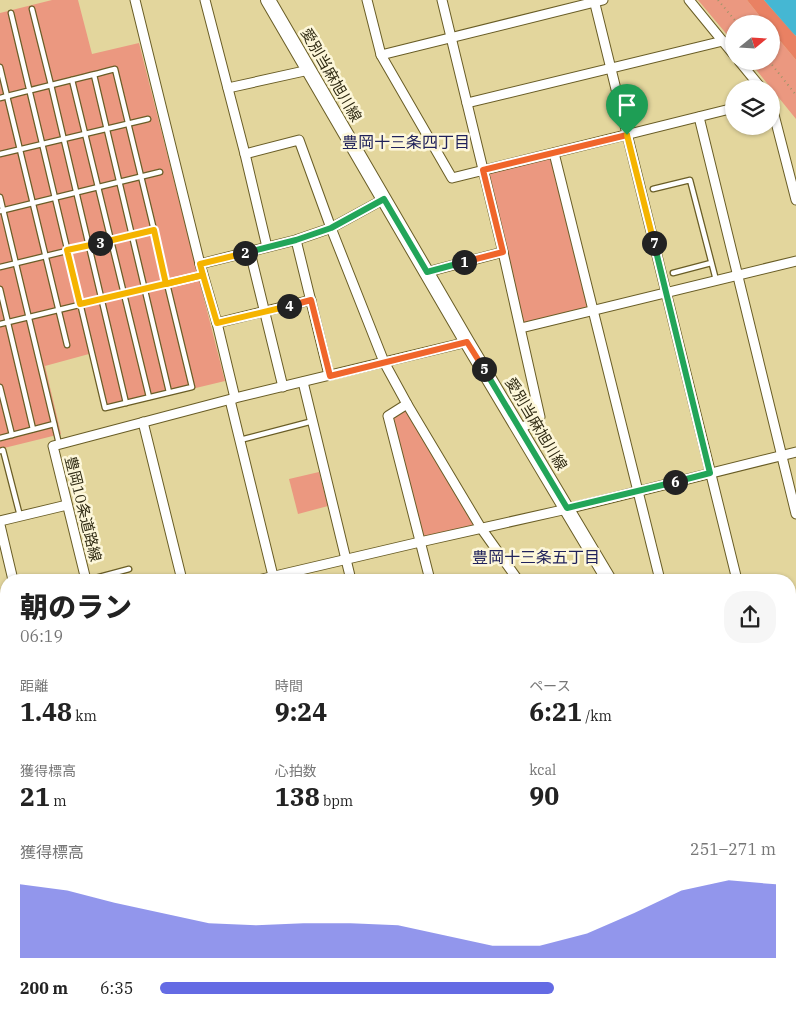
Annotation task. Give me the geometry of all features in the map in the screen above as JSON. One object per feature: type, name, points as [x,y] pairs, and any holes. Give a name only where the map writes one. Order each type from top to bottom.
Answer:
[{"type":"main road","name":"愛別当麻旭川線","points":[[268,0],[467,342],[606,574]]},
{"type":"street","points":[[135,0],[200,264],[217,323],[240,440],[272,574]]},
{"type":"street","points":[[205,0],[267,247]]},
{"type":"street","points":[[367,0],[381,55],[452,178],[725,110]]},
{"type":"street","points":[[442,0],[503,252],[540,417],[520,429]]},
{"type":"street","points":[[689,0],[725,44]]},
{"type":"street","points":[[381,55],[597,1],[611,69],[735,574]]},
{"type":"street","points":[[467,103],[723,41]]},
{"type":"street","points":[[228,88],[309,70]]},
{"type":"street","points":[[746,70],[755,80]]},
{"type":"street","points":[[699,116],[796,514]]},
{"type":"street","points":[[779,135],[796,200]]},
{"type":"street","points":[[245,154],[299,140],[331,228],[384,362],[481,528],[514,574]]},
{"type":"street","points":[[554,153],[659,574]]},
{"type":"street","points":[[200,264],[296,240],[331,228],[384,199]]},
{"type":"street","points":[[296,240],[330,376]]},
{"type":"street","points":[[250,252],[283,387]]},
{"type":"street","points":[[427,272],[503,252]]},
{"type":"street","points":[[520,328],[796,261]]},
{"type":"street","points":[[217,323],[311,300]]},
{"type":"street","points":[[56,445],[232,399],[467,342]]},
{"type":"street","points":[[303,382],[350,574]]},
{"type":"street","points":[[407,404],[388,416],[428,574]]},
{"type":"street","points":[[143,422],[181,574]]},
{"type":"street","name":"豊岡10条道路線","points":[[56,445],[67,505],[85,574]]},
{"type":"street","points":[[288,574],[796,452]]},
{"type":"street","points":[[12,574],[0,523],[20,516],[67,505]]},
{"type":"lane","points":[[32,9],[126,403]]},
{"type":"lane","points":[[0,98],[29,91],[51,85],[94,75],[115,69],[192,387],[105,408],[42,144],[29,91],[10,13]]},
{"type":"lane","points":[[0,67],[66,344]]},
{"type":"lane","points":[[94,75],[169,392]]},
{"type":"lane","points":[[72,80],[149,398]]},
{"type":"lane","points":[[0,154],[148,119]]},
{"type":"lane","points":[[2,210],[160,172]]},
{"type":"lane","points":[[652,189],[690,180],[716,280]]},
{"type":"lane","points":[[0,198],[54,424],[56,445]]},
{"type":"lane","points":[[0,267],[154,230]]},
{"type":"lane","points":[[673,273],[711,263]]},
{"type":"lane","points":[[0,324],[203,275]]},
{"type":"lane","points":[[0,290],[33,429]]},
{"type":"lane","points":[[0,387],[12,434]]},
{"type":"lane","points":[[240,440],[313,421]]},
{"type":"lane","points":[[0,438],[54,424]]},
{"type":"lane","points":[[0,451],[3,450],[20,516]]},
{"type":"lane","points":[[110,574],[129,569]]},
{"type":"path","points":[[718,0],[730,15]]},
{"type":"path","points":[[776,70],[796,95]]},
{"type":"shaded area","points":[[52,0],[78,0],[92,54],[139,43],[225,381],[104,410],[89,354],[45,366],[61,434],[0,449],[0,13]]},
{"type":"shaded area","points":[[698,0],[747,0],[759,15],[725,15],[725,32]]},
{"type":"shaded area","points":[[747,0],[764,0],[777,15],[759,15]]},
{"type":"shaded area","points":[[780,18],[796,36],[796,60],[780,41]]},
{"type":"shaded area","points":[[780,41],[796,60],[796,119],[780,99],[780,80],[764,80],[756,70],[780,70]]},
{"type":"shaded area","points":[[554,153],[593,311],[521,328],[483,170]]},
{"type":"shaded area","points":[[407,404],[481,528],[420,542],[388,416]]},
{"type":"shaded area","points":[[319,472],[328,506],[298,514],[289,479]]},
{"type":"water","points":[[764,0],[796,0],[796,36],[780,18],[780,15],[777,15]]},
{"type":"district","name":"豊岡十三条四丁目","points":[[406,142]]},
{"type":"district","name":"豊岡十三条五丁目","points":[[536,557]]},
{"type":"route","points":[[627,135],[483,170],[503,252],[427,272],[384,199],[331,228],[296,240],[200,264],[203,275],[166,284],[145,289],[80,304],[67,250],[154,230],[166,284],[203,275],[217,323],[311,300],[330,376],[467,342],[567,508],[710,473],[627,135]]}]
